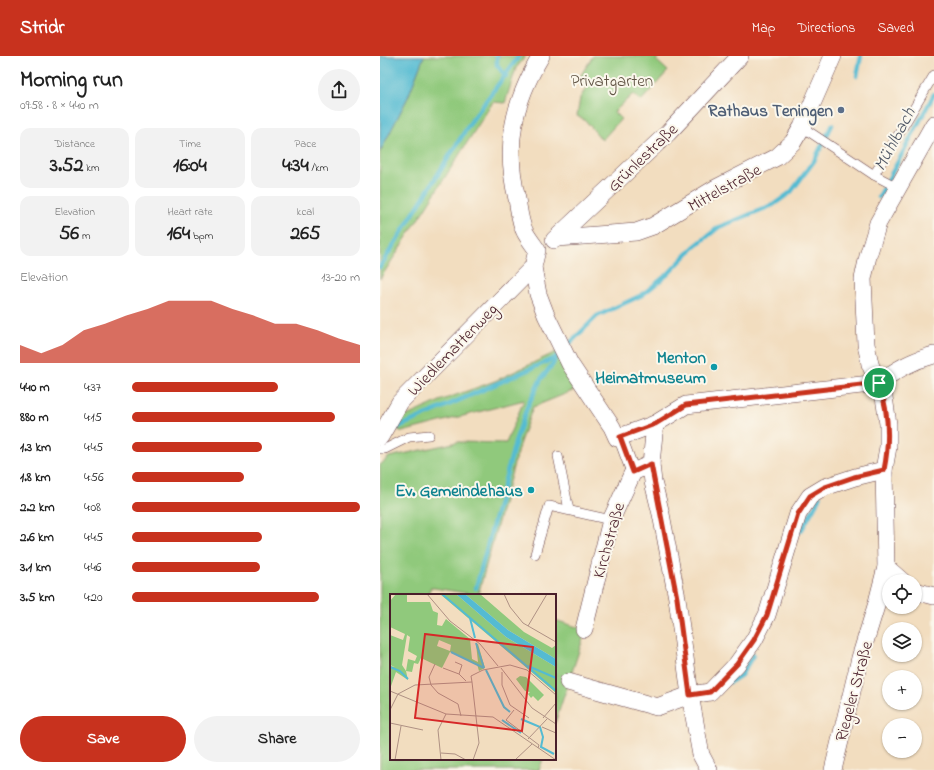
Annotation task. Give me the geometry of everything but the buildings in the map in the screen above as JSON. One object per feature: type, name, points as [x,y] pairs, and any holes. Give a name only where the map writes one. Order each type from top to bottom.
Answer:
[{"type":"street","points":[[541,56],[530,76],[515,114],[510,149],[511,168],[525,232],[537,250],[533,267],[538,294],[563,350],[612,427],[617,438],[655,424],[686,405],[879,383],[891,373],[922,358],[934,355]]},
{"type":"street","name":"Grünlestraße","points":[[537,250],[557,238],[668,133],[740,56]]},
{"type":"street","name":"Mittelstraße","points":[[557,238],[636,232],[652,226],[716,188],[777,157],[793,142],[802,127],[833,56]]},
{"type":"street","name":"Riegeler Straße","points":[[885,574],[884,470],[888,447],[888,424],[884,397],[870,364],[866,344],[863,279],[868,256],[891,184],[934,124]]},
{"type":"street","name":"Wiedlemattenweg","points":[[380,437],[400,402],[533,267]]},
{"type":"street","points":[[655,424],[651,464],[677,598],[690,695],[701,755],[709,770]]},
{"type":"street","points":[[620,437],[633,472],[651,464]]},
{"type":"street","points":[[568,682],[657,708],[690,695],[710,692],[737,664],[754,640],[767,615],[798,514],[810,496],[825,487],[854,477],[884,470]]},
{"type":"street","name":"Kirchstraße","points":[[584,629],[611,520],[627,481],[633,472]]},
{"type":"street","points":[[886,567],[894,574]]},
{"type":"street","points":[[922,593],[934,596]]},
{"type":"street","name":"Riegeler Straße","points":[[833,770],[860,658],[882,604]]},
{"type":"lane","points":[[874,174],[934,75]]},
{"type":"lane","points":[[802,127],[891,184]]},
{"type":"lane","points":[[380,449],[385,449],[409,437],[429,435]]},
{"type":"lane","points":[[558,456],[569,510]]},
{"type":"lane","points":[[535,554],[549,506],[611,520]]},
{"type":"green space","points":[[424,56],[526,56],[516,68],[505,103],[493,102],[380,279],[380,152],[408,97]]},
{"type":"green space","name":"Privatgarten","points":[[593,56],[660,56],[656,60],[668,71],[641,101],[633,94],[614,112],[621,119],[602,140],[586,121],[577,116],[580,98],[588,85],[579,78]]},
{"type":"green space","points":[[556,352],[575,390],[533,407],[520,442],[478,594],[430,588],[428,594],[390,594],[390,760],[543,760],[539,770],[380,770],[380,465],[389,457],[458,442],[506,443],[524,400],[402,432],[396,428],[400,419],[442,400],[495,381]]},
{"type":"green space","points":[[556,620],[586,630],[556,720]]},
{"type":"water","points":[[380,56],[424,56],[408,97],[380,152]]},
{"type":"waterway","points":[[497,56],[497,65],[506,76]]},
{"type":"waterway","points":[[380,267],[472,120],[519,56]]},
{"type":"waterway","points":[[857,76],[861,56]]},
{"type":"waterway","name":"Mühlbach","points":[[879,197],[934,94]]},
{"type":"waterway","points":[[565,348],[597,316],[642,295],[668,274],[694,247],[719,227],[773,205],[791,192],[814,161],[832,125]]},
{"type":"waterway","points":[[396,428],[555,358],[560,353]]},
{"type":"waterway","points":[[476,588],[516,439],[528,405],[541,379],[553,364],[555,358]]},
{"type":"waterway","name":"Mühlbach","points":[[801,531],[820,497]]},
{"type":"waterway","name":"Mühlbach","points":[[730,682],[741,675],[753,655]]},
{"type":"place","name":"Rathaus Teningen","points":[[841,110]]},
{"type":"place","name":"Menton Heimatmuseum","points":[[714,367]]},
{"type":"place","name":"Ev. Gemeindehaus","points":[[531,490]]},
{"type":"route","points":[[879,383],[884,397],[888,424],[888,447],[884,470],[854,477],[825,487],[810,496],[798,514],[767,615],[754,640],[737,664],[710,692],[690,695],[677,598],[661,514],[653,482],[651,464],[633,472],[620,437],[655,424],[675,410],[686,405],[879,383]]}]
